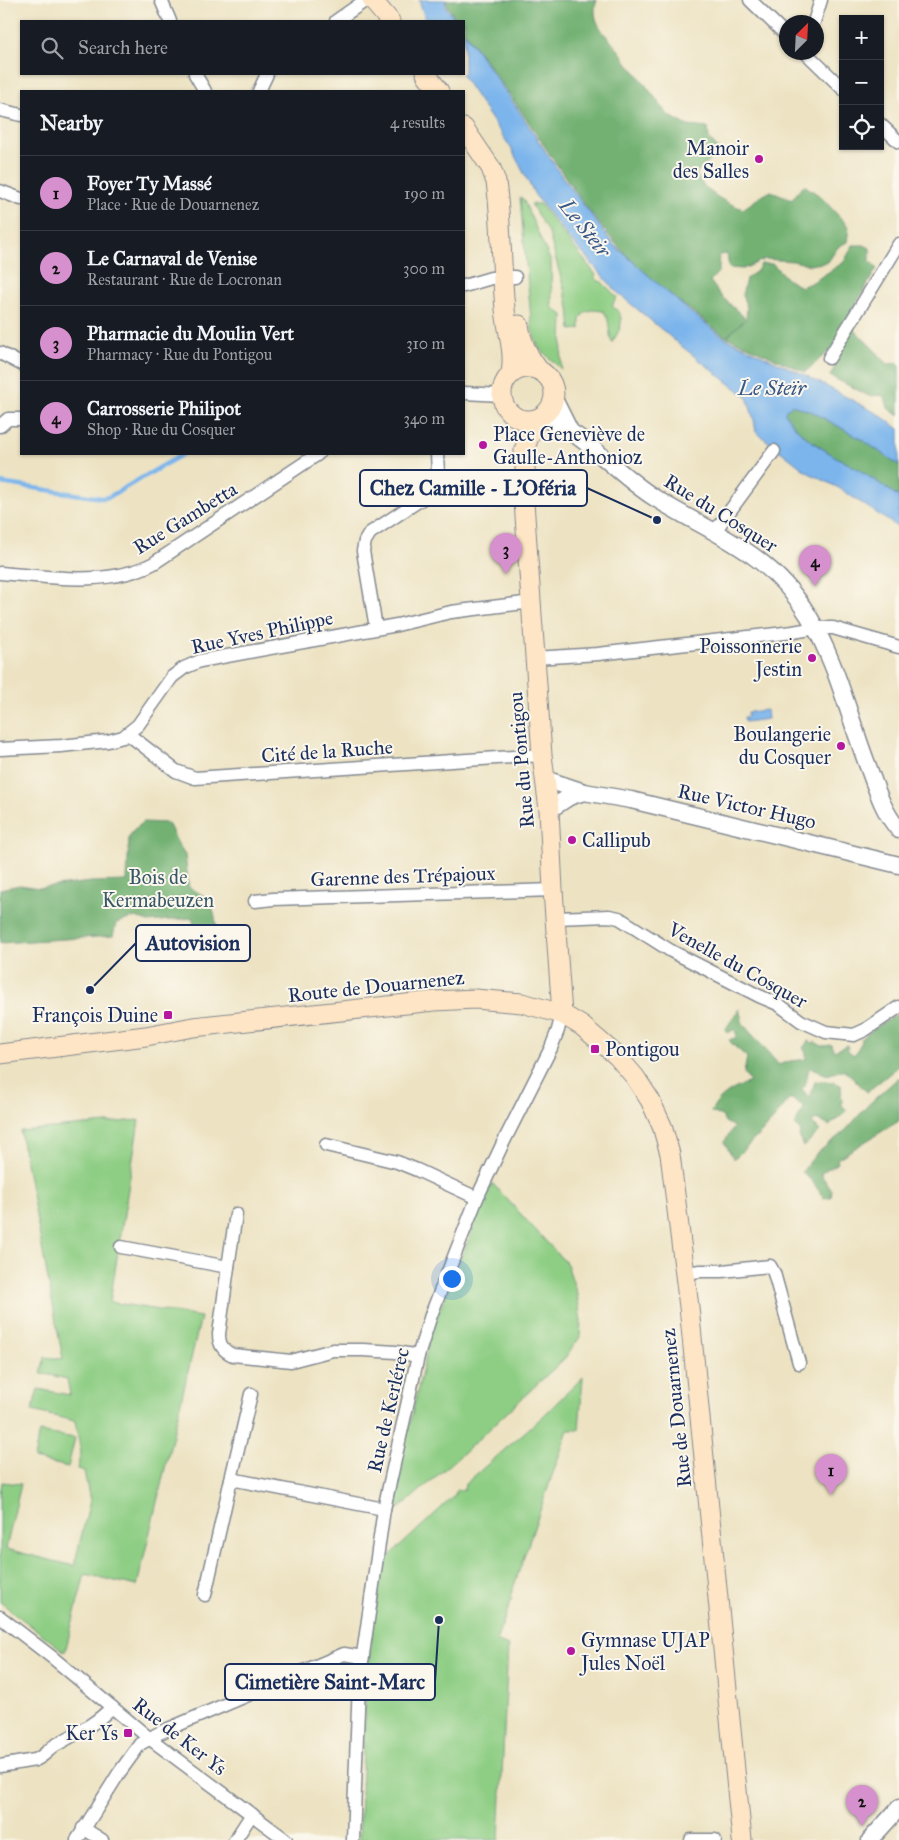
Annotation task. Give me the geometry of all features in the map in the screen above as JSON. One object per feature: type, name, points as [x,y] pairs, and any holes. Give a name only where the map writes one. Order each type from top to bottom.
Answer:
[{"type":"main road","points":[[427,75],[438,90]]},
{"type":"main road","points":[[465,129],[491,168],[496,182],[520,333],[527,353],[552,384],[554,399],[550,408],[539,417],[525,420],[512,415],[503,404],[504,383],[511,374],[523,368],[538,369]]},
{"type":"main road","points":[[510,277],[506,314],[513,356],[511,374]]},
{"type":"main road","name":"Rue du Pontigou","points":[[512,415],[520,485],[524,502],[542,755],[549,810],[552,890],[556,918],[562,1014]]},
{"type":"main road","name":"Rue du Pontigou","points":[[524,502],[526,484],[524,450],[539,417]]},
{"type":"main road","name":"Route de Douarnenez","points":[[0,1054],[138,1038],[193,1027],[452,999],[490,999],[515,1002],[538,1006],[562,1014]]},
{"type":"main road","name":"Rue de Douarnenez","points":[[562,1014],[582,1026],[617,1056],[642,1088],[659,1118],[670,1154],[684,1273],[742,1840]]},
{"type":"main road","name":"Route de Douarnenez","points":[[0,1041],[145,1024],[171,1024],[193,1027]]},
{"type":"street","points":[[161,0],[170,20]]},
{"type":"street","points":[[750,0],[779,28]]},
{"type":"street","points":[[816,15],[821,0]]},
{"type":"street","points":[[339,20],[377,6]]},
{"type":"street","points":[[813,60],[839,85]]},
{"type":"street","points":[[196,75],[204,90]]},
{"type":"street","points":[[260,90],[267,75]]},
{"type":"street","points":[[0,110],[20,115]]},
{"type":"street","points":[[884,128],[899,142]]},
{"type":"street","points":[[0,191],[20,199]]},
{"type":"street","points":[[829,358],[899,244]]},
{"type":"street","points":[[465,286],[485,280],[510,277]]},
{"type":"street","points":[[0,353],[20,363]]},
{"type":"street","points":[[465,393],[502,395]]},
{"type":"street","name":"Rue du Cosquer","points":[[554,399],[570,431]]},
{"type":"street","name":"Rue du Cosquer","points":[[539,417],[570,431],[652,496],[715,531],[751,554],[779,576],[796,596],[816,628],[831,661],[872,778],[895,824],[899,844]]},
{"type":"street","points":[[0,426],[5,421],[16,418]]},
{"type":"street","points":[[715,531],[774,451]]},
{"type":"street","name":"Rue Gambetta","points":[[0,573],[97,578],[120,575],[143,568],[162,558],[316,455]]},
{"type":"street","points":[[376,628],[363,551],[365,540],[370,533],[423,498],[434,488],[438,473],[437,455]]},
{"type":"street","name":"Rue Yves Philippe","points":[[128,734],[138,725],[172,677],[190,665],[211,658],[376,628],[451,612],[532,602]]},
{"type":"street","points":[[535,658],[598,654],[816,628],[833,628],[899,647]]},
{"type":"street","points":[[0,749],[98,742],[117,739],[128,734]]},
{"type":"street","name":"Cité de la Ruche","points":[[128,734],[176,771],[195,778],[542,755]]},
{"type":"street","name":"Rue Victor Hugo","points":[[545,779],[584,792],[630,800],[899,865]]},
{"type":"street","points":[[549,810],[569,797],[584,792]]},
{"type":"street","name":"Garenne des Trépajoux","points":[[256,901],[283,898],[552,890]]},
{"type":"street","name":"Venelle du Cosquer","points":[[556,918],[620,918],[671,951],[778,1004],[801,1021],[826,1032],[854,1035],[865,1030],[899,1007]]},
{"type":"street","name":"Rue de Kerlérec","points":[[353,1840],[357,1699],[384,1509],[418,1356],[431,1315],[477,1198],[502,1143],[551,1048],[562,1014]]},
{"type":"street","points":[[326,1145],[402,1164],[477,1198]]},
{"type":"street","points":[[236,1214],[219,1334],[219,1342],[228,1353],[256,1359],[284,1361],[298,1360],[333,1350],[386,1351],[418,1356]]},
{"type":"street","points":[[121,1247],[228,1268]]},
{"type":"street","points":[[684,1273],[770,1266],[774,1273],[799,1363]]},
{"type":"street","points":[[205,1595],[230,1479],[252,1394]]},
{"type":"street","points":[[230,1479],[384,1509]]},
{"type":"street","name":"Rue de Ker Ys","points":[[0,1617],[53,1658],[149,1738],[286,1840]]},
{"type":"street","points":[[76,1840],[140,1744],[149,1738],[159,1732],[344,1654],[363,1657]]},
{"type":"street","points":[[0,1766],[40,1758],[50,1749],[95,1724],[112,1707]]},
{"type":"street","points":[[870,1840],[899,1808]]},
{"type":"street","points":[[235,1840],[252,1814]]},
{"type":"street","points":[[83,1828],[102,1840]]},
{"type":"street","points":[[691,1840],[715,1840]]},
{"type":"green space","points":[[446,0],[597,0],[596,17],[602,31],[668,115],[688,126],[708,128],[709,139],[720,151],[696,173],[709,191],[722,200],[743,209],[771,191],[791,200],[804,185],[820,196],[849,227],[847,242],[838,247],[828,262],[810,265],[793,261],[765,259],[743,269],[729,268],[727,254],[719,255],[719,271],[710,281],[721,296],[746,319],[747,307],[742,295],[746,279],[757,271],[761,264],[773,264],[788,280],[801,287],[813,282],[844,262],[853,245],[864,245],[870,248],[870,261],[877,268],[846,321],[888,364],[896,363],[899,366],[899,416],[888,408],[886,400],[882,395],[869,396],[830,376],[839,359],[830,350],[805,372],[727,337],[744,320],[726,337],[681,303],[636,265],[611,238],[575,191],[465,32],[465,20],[456,20]]},
{"type":"green space","points":[[520,197],[523,199],[551,262],[552,307],[563,315],[561,369],[538,347],[532,330]]},
{"type":"green space","points":[[531,204],[540,204],[596,275],[594,277],[601,281],[617,297],[612,306],[620,315],[621,324],[612,343],[606,314],[603,311],[592,310],[585,312],[580,319],[580,329],[571,330],[569,308],[549,234]]},
{"type":"green space","points":[[792,405],[813,412],[861,439],[899,465],[899,497],[864,473],[820,447],[800,432],[785,413]]},
{"type":"green space","name":"Bois de Kermabeuzen","points":[[142,822],[168,823],[185,855],[189,888],[207,898],[210,902],[215,916],[217,940],[216,947],[210,955],[196,960],[193,918],[148,922],[136,917],[116,923],[113,936],[0,943],[0,889],[20,885],[39,888],[91,882],[127,881],[129,836]]},
{"type":"green space","points":[[739,1009],[743,1024],[779,1065],[788,1061],[806,1059],[806,1053],[803,1048],[808,1041],[822,1046],[832,1045],[834,1051],[847,1045],[848,1051],[854,1055],[861,1039],[899,1013],[899,1066],[867,1092],[843,1070],[827,1075],[810,1067],[802,1089],[809,1097],[815,1082],[828,1081],[841,1085],[842,1105],[847,1111],[829,1126],[817,1119],[811,1122],[820,1131],[803,1147],[799,1136],[801,1131],[794,1125],[805,1107],[790,1098],[769,1125],[734,1159],[724,1142],[734,1127],[725,1122],[722,1116],[711,1112],[718,1101],[727,1093],[750,1082],[744,1073],[747,1057],[729,1040],[737,1037],[735,1029],[728,1033],[725,1030]]},
{"type":"green space","points":[[899,1077],[899,1121],[837,1159],[838,1163],[822,1172],[822,1176],[832,1191],[831,1197],[824,1198],[812,1181],[802,1172],[816,1154],[846,1130],[869,1104]]},
{"type":"green space","points":[[139,1120],[110,1302],[201,1317],[137,1586],[85,1574],[65,1652],[0,1602],[0,1494],[2,1482],[21,1484],[6,1549],[74,1566],[90,1501],[84,1471],[77,1469],[81,1453],[75,1421],[32,1411],[38,1389],[70,1395],[67,1379],[41,1373],[45,1357],[63,1359],[20,1131]]},
{"type":"green space","points":[[492,1183],[567,1264],[577,1294],[581,1321],[580,1337],[565,1358],[468,1449],[399,1509],[389,1514],[432,1328]]},
{"type":"green space","points":[[583,1377],[579,1430],[568,1430],[510,1597],[512,1599],[496,1641],[508,1646],[499,1840],[359,1840],[366,1680],[382,1563],[454,1496],[457,1490],[464,1490],[465,1484],[541,1418]]},
{"type":"green space","points":[[39,1432],[75,1438],[68,1467],[34,1459]]},
{"type":"water","points":[[419,0],[445,0],[446,7],[455,20],[426,20]]},
{"type":"water","name":"Le Steïr","points":[[465,33],[561,175],[613,244],[690,312],[725,338],[807,376],[880,415],[899,429],[899,465],[861,439],[813,412],[792,405],[785,413],[791,423],[809,440],[864,473],[899,497],[899,528],[839,488],[807,472],[756,432],[747,397],[680,345],[618,293],[569,238],[535,195],[511,148],[462,75],[465,75]]},
{"type":"water","points":[[767,710],[768,719],[745,722],[744,717],[748,717],[748,712]]},
{"type":"waterway","points":[[0,483],[102,498],[109,497],[181,455]]},
{"type":"place","name":"Manoir des Salles","points":[[759,159]]},
{"type":"place","name":"Place Geneviève de Gaulle-Anthonioz","points":[[483,445]]},
{"type":"place","name":"Chez Camille - L'Oféria","points":[[657,520]]},
{"type":"place","name":"Pharmacie du Moulin Vert","points":[[506,574]]},
{"type":"place","name":"Carrosserie Philipot","points":[[815,586]]},
{"type":"place","name":"Poissonnerie Jestin","points":[[812,658]]},
{"type":"place","name":"Boulangerie du Cosquer","points":[[841,746]]},
{"type":"place","name":"Callipub","points":[[572,840]]},
{"type":"place","name":"Autovision","points":[[90,990]]},
{"type":"place","name":"François Duine","points":[[168,1015]]},
{"type":"place","name":"Pontigou","points":[[595,1049]]},
{"type":"place","name":"Foyer Ty Massé","points":[[831,1495]]},
{"type":"place","name":"Cimetière Saint-Marc","points":[[439,1620]]},
{"type":"place","name":"Gymnase UJAP Jules Noël","points":[[571,1651]]},
{"type":"place","name":"Ker Ys","points":[[128,1733]]},
{"type":"place","name":"Le Carnaval de Venise","points":[[862,1826]]},
{"type":"water label","name":"Le Steir","points":[[585,228]]}]
